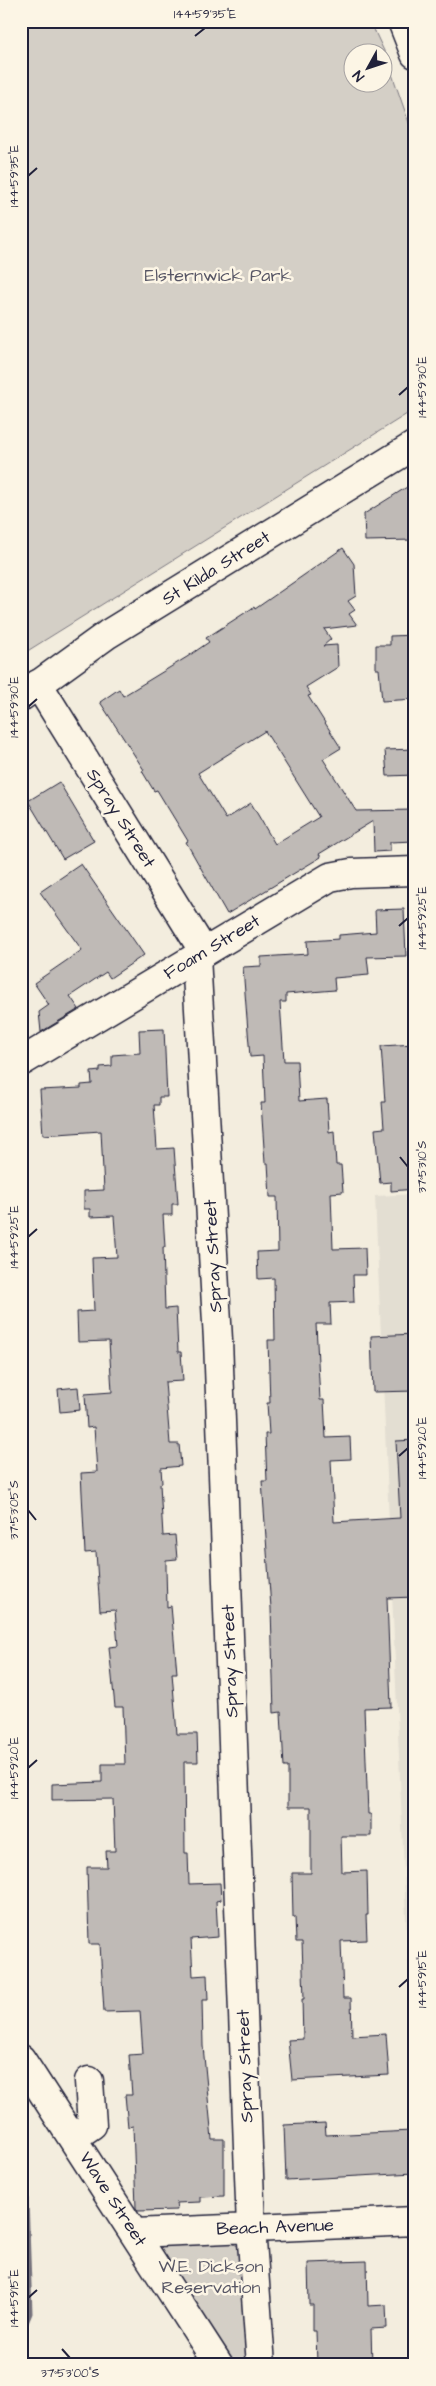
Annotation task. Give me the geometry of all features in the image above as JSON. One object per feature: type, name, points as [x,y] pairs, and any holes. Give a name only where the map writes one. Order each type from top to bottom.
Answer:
[{"type":"street","points":[[402,21],[415,54]]},
{"type":"street","name":"St Kilda Street","points":[[30,691],[108,634],[415,445]]},
{"type":"street","name":"Spray Street","points":[[30,691],[200,955],[218,1340],[251,2228],[261,2365]]},
{"type":"street","name":"Foam Street","points":[[21,1062],[330,877],[351,873],[415,871]]},
{"type":"street","name":"Wave Street","points":[[21,2059],[219,2365]]},
{"type":"street","points":[[73,2138],[92,2125],[89,2081]]},
{"type":"street","name":"Beach Avenue","points":[[135,2233],[415,2221]]},
{"type":"shaded area","points":[[415,1194],[415,2129],[375,1196]]},
{"type":"green space","name":"Elsternwick Park","points":[[21,21],[370,21],[380,42],[344,42],[344,92],[394,92],[394,80],[415,140],[415,409],[21,655]]},
{"type":"green space","name":"W.E. Dickson Reservation","points":[[232,2243],[241,2248],[247,2365],[230,2365],[159,2249],[164,2245]]},
{"type":"building","points":[[415,482],[415,540],[365,541],[364,514]]},
{"type":"building","points":[[343,548],[354,564],[356,596],[348,601],[355,610],[349,614],[357,625],[324,629],[331,639],[323,646],[337,645],[338,667],[306,687],[311,695],[308,696],[341,748],[323,759],[356,811],[415,810],[415,841],[390,842],[390,851],[374,852],[373,821],[319,854],[321,857],[227,914],[186,842],[188,841],[157,790],[154,791],[142,771],[144,770],[100,702],[119,689],[123,696],[209,642],[206,638],[254,607],[255,609]],"holes":[[[265,731],[319,817],[275,844],[251,803],[226,819],[198,773]]]},
{"type":"building","points":[[415,635],[415,699],[382,701],[379,669],[376,669],[376,645],[390,645],[390,636]]},
{"type":"building","points":[[415,749],[415,775],[387,776],[385,750]]},
{"type":"building","points":[[59,782],[94,841],[63,859],[28,801]]},
{"type":"building","points":[[81,864],[144,955],[110,978],[106,972],[70,996],[79,1009],[41,1032],[39,1012],[49,1005],[34,983],[82,950],[40,892]]},
{"type":"building","points":[[404,909],[406,956],[367,957],[369,975],[334,978],[335,990],[286,994],[286,1002],[280,1002],[284,1061],[297,1061],[299,1101],[327,1099],[329,1132],[334,1131],[336,1165],[341,1165],[343,1192],[331,1193],[333,1249],[365,1248],[366,1275],[353,1275],[354,1302],[330,1303],[331,1324],[316,1324],[320,1400],[324,1400],[326,1438],[350,1437],[351,1459],[331,1460],[334,1522],[400,1518],[396,1441],[415,1440],[415,1597],[387,1598],[391,1707],[364,1708],[368,1814],[371,1814],[371,1836],[341,1836],[342,1872],[367,1871],[368,1915],[366,1915],[367,1940],[341,1941],[343,1998],[351,1998],[352,2036],[386,2034],[389,2075],[292,2080],[288,2040],[303,2039],[302,1999],[304,1999],[302,1942],[296,1942],[295,1917],[293,1917],[292,1873],[311,1873],[311,1807],[288,1807],[288,1767],[284,1767],[281,1712],[274,1713],[271,1608],[262,1481],[267,1481],[265,1434],[269,1434],[267,1403],[270,1403],[268,1340],[275,1340],[274,1278],[258,1279],[257,1252],[278,1251],[277,1197],[270,1197],[268,1163],[265,1163],[261,1103],[265,1103],[263,1056],[250,1057],[243,967],[261,966],[261,957],[308,954],[307,941],[339,939],[339,935],[376,932],[375,910]]},
{"type":"building","points":[[164,1029],[167,1097],[159,1097],[159,1105],[154,1105],[157,1149],[174,1148],[178,1204],[172,1204],[172,1215],[163,1215],[165,1309],[176,1308],[178,1352],[181,1352],[183,1381],[165,1382],[170,1444],[179,1444],[181,1466],[161,1468],[162,1483],[160,1484],[163,1536],[175,1535],[177,1559],[166,1560],[166,1569],[167,1607],[171,1606],[177,1673],[172,1673],[177,1734],[197,1734],[198,1762],[184,1762],[185,1853],[188,1853],[189,1884],[220,1883],[221,1900],[216,1901],[218,1937],[191,1939],[193,1976],[207,1975],[208,2000],[202,2000],[203,2046],[212,2139],[224,2139],[224,2196],[200,2197],[200,2202],[176,2203],[177,2210],[138,2211],[136,2208],[133,2126],[128,2127],[125,2095],[132,2095],[129,2055],[143,2054],[140,2011],[104,2012],[100,1944],[89,1944],[87,1867],[107,1867],[106,1851],[115,1851],[113,1799],[52,1800],[52,1784],[102,1782],[102,1764],[125,1764],[123,1707],[115,1707],[109,1647],[118,1646],[115,1610],[100,1611],[96,1552],[85,1553],[81,1473],[97,1472],[94,1427],[87,1428],[85,1394],[112,1392],[109,1341],[78,1342],[77,1312],[94,1311],[92,1258],[117,1257],[114,1216],[90,1217],[90,1209],[84,1209],[84,1191],[104,1190],[101,1131],[43,1135],[40,1090],[81,1088],[81,1085],[92,1084],[91,1072],[100,1071],[100,1067],[112,1066],[112,1055],[140,1053],[139,1030]]},
{"type":"building","points":[[415,1044],[415,1189],[391,1191],[391,1182],[380,1183],[375,1129],[384,1128],[382,1102],[385,1102],[381,1046]]},
{"type":"building","points":[[415,1334],[415,1391],[373,1392],[371,1336]]},
{"type":"building","points":[[78,1387],[80,1410],[60,1412],[58,1389]]},
{"type":"building","points":[[325,2123],[326,2135],[412,2131],[414,2173],[286,2180],[284,2125]]},
{"type":"building","points":[[367,2261],[368,2306],[386,2305],[387,2328],[371,2329],[372,2365],[317,2365],[316,2331],[313,2331],[313,2305],[309,2305],[308,2263]]},
{"type":"waterway","points":[[21,2084],[29,2313],[21,2332]]}]
